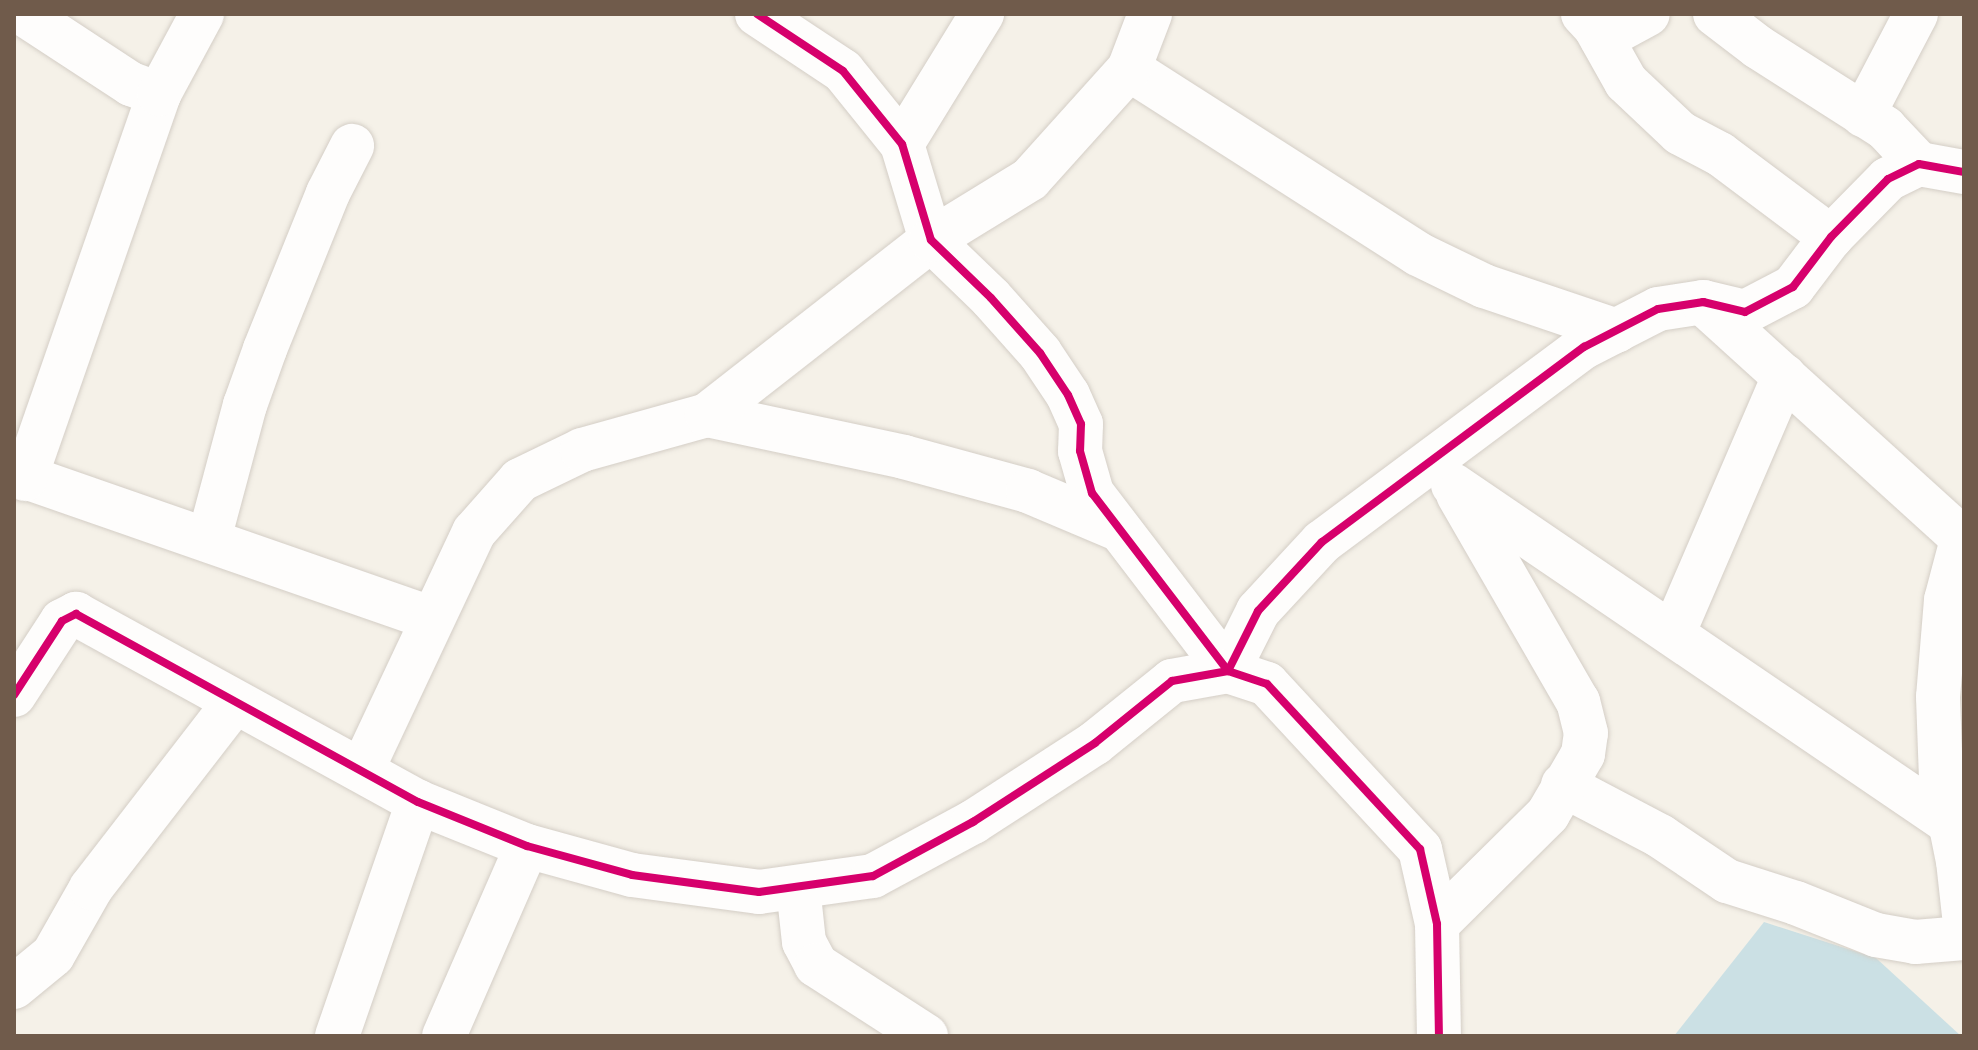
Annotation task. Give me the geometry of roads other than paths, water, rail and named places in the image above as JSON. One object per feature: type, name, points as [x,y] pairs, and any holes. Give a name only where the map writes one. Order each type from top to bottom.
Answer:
[{"type":"street","points":[[24,14],[131,84],[159,94]]},
{"type":"street","points":[[202,14],[159,94],[20,476],[431,618]]},
{"type":"street","points":[[757,14],[843,71],[902,144],[931,240],[991,298],[1040,353],[1068,395],[1081,424],[1080,451],[1092,493],[1208,640],[1228,671]]},
{"type":"street","points":[[902,144],[982,14]]},
{"type":"street","points":[[362,770],[474,532],[520,480],[582,450],[707,415],[931,240],[1030,179],[1129,69],[1150,14]]},
{"type":"street","points":[[1648,14],[1592,27],[1626,82],[1680,133],[1720,154],[1831,237]]},
{"type":"street","points":[[1715,14],[1764,31],[1863,115],[1885,128],[1919,164]]},
{"type":"street","points":[[1863,115],[1916,14]]},
{"type":"street","points":[[1129,69],[1418,254],[1484,286],[1617,331]]},
{"type":"street","points":[[209,539],[245,405],[265,349],[328,193],[352,146]]},
{"type":"street","points":[[1228,671],[1258,611],[1322,542],[1445,471],[1584,347],[1658,309],[1703,302],[1745,312],[1793,287],[1831,237],[1888,179],[1919,164],[1964,172]]},
{"type":"street","points":[[1703,302],[1963,535],[1946,600],[1938,697],[1941,777],[1964,915]]},
{"type":"street","points":[[1673,634],[1784,376]]},
{"type":"street","points":[[707,415],[904,457],[1028,491],[1118,529]]},
{"type":"street","points":[[1445,471],[1673,634],[1950,823]]},
{"type":"street","points":[[1437,924],[1548,814],[1583,754],[1586,733],[1578,702],[1445,471]]},
{"type":"street","points":[[14,695],[62,621],[76,614],[418,802],[527,846],[632,875],[759,892],[873,876],[973,822],[1059,767],[1095,743],[1172,681],[1228,671],[1267,684],[1420,849],[1437,924],[1439,1036]]},
{"type":"street","points":[[14,987],[53,955],[91,888],[234,703]]},
{"type":"street","points":[[1563,785],[1660,836],[1727,881],[1796,903],[1876,935],[1915,942],[1964,938]]},
{"type":"street","points":[[337,1036],[418,802]]},
{"type":"street","points":[[444,1036],[527,846]]},
{"type":"street","points":[[798,887],[804,942],[816,965],[926,1036]]}]
